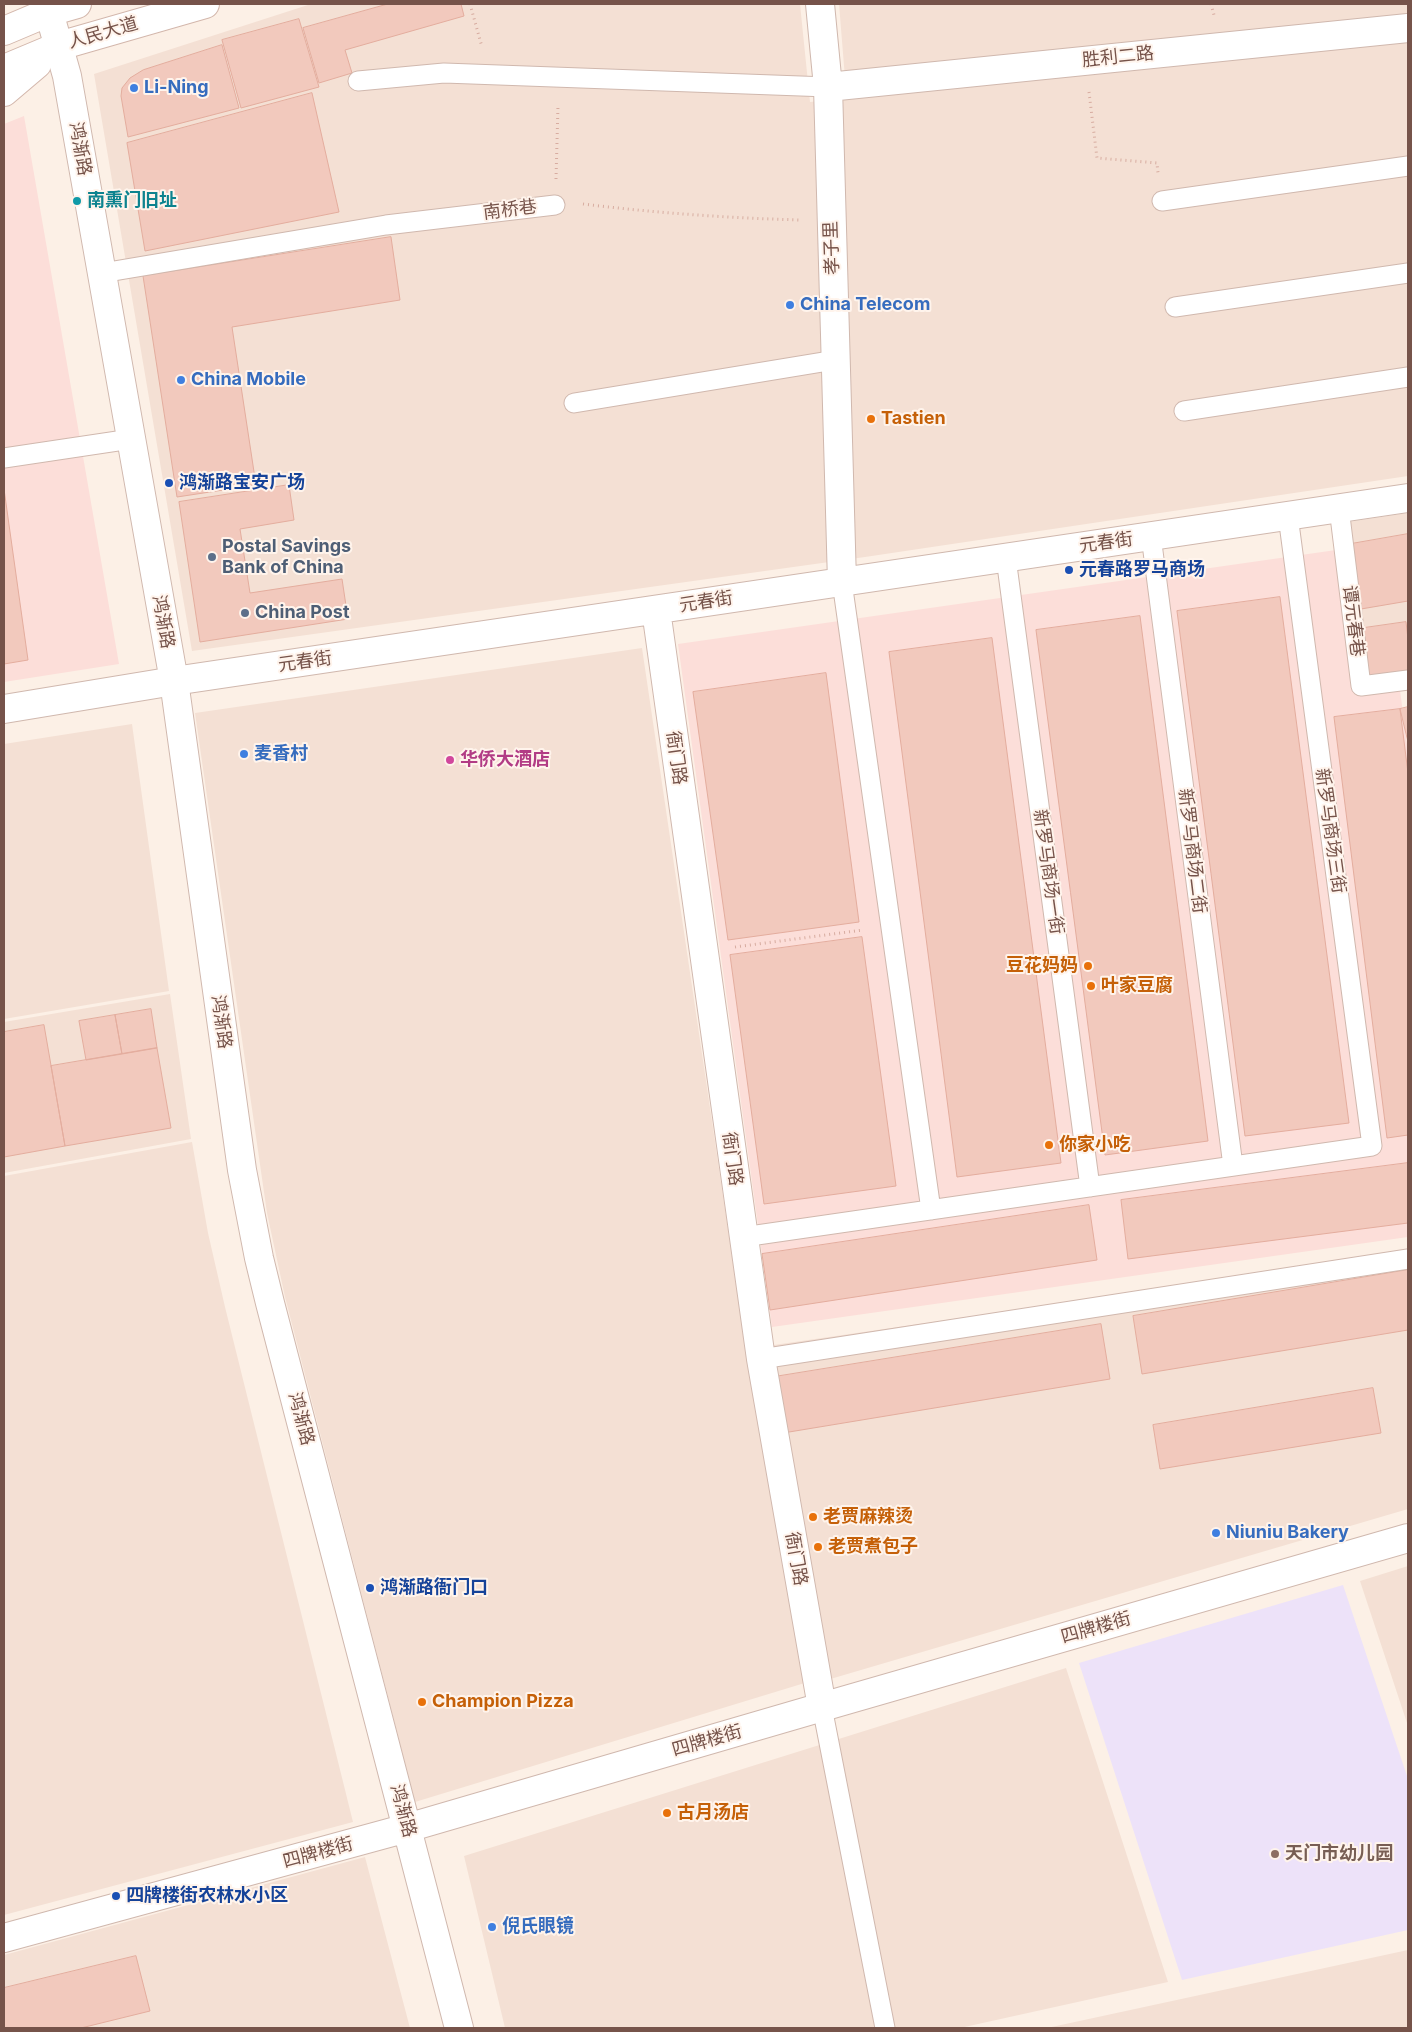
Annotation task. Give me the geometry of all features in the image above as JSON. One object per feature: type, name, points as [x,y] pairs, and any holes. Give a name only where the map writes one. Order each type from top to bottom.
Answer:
[{"type":"street","name":"人民大道","points":[[4,31],[47,8],[77,4]]},
{"type":"street","name":"人民大道","points":[[4,69],[59,46],[205,4]]},
{"type":"street","name":"孝子里","points":[[820,4],[828,87],[842,582]]},
{"type":"street","name":"鸿渐路","points":[[47,8],[67,76],[174,681],[250,1214],[275,1322],[459,2028]]},
{"type":"street","name":"胜利二路","points":[[828,87],[1408,28]]},
{"type":"street","points":[[4,92],[59,46]]},
{"type":"street","name":"元春街","points":[[4,709],[174,681],[1408,498]]},
{"type":"street","name":"衙门路","points":[[656,610],[760,1360],[822,1706]]},
{"type":"street","name":"四牌楼街","points":[[4,1938],[407,1828],[822,1706],[1408,1538]]},
{"type":"lane","points":[[358,81],[444,73],[828,87]]},
{"type":"lane","points":[[1162,201],[1408,166]]},
{"type":"lane","name":"南桥巷","points":[[102,273],[386,225],[555,205]]},
{"type":"lane","points":[[1175,307],[1408,273]]},
{"type":"lane","points":[[574,403],[835,360]]},
{"type":"lane","points":[[1184,411],[1408,377]]},
{"type":"lane","points":[[4,458],[131,438]]},
{"type":"lane","name":"谭元春巷","points":[[1339,508],[1362,686],[1408,680]]},
{"type":"lane","name":"新罗马商场三街","points":[[1233,1166],[1372,1146],[1288,516]]},
{"type":"lane","name":"新罗马商场二街","points":[[1152,536],[1233,1166]]},
{"type":"lane","name":"新罗马商场一街","points":[[1006,558],[1090,1187]]},
{"type":"lane","points":[[842,582],[930,1210]]},
{"type":"lane","points":[[743,1237],[1233,1166]]},
{"type":"lane","points":[[760,1360],[1408,1259]]},
{"type":"lane","points":[[822,1706],[885,2028]]},
{"type":"path","points":[[470,4],[489,74]]},
{"type":"path","points":[[1085,61],[1097,158],[1156,163],[1162,201]]},
{"type":"path","name":"南桥巷","points":[[555,205],[559,77]]},
{"type":"path","points":[[555,205],[577,204],[650,213],[732,218],[832,220]]},
{"type":"path","points":[[703,952],[890,926]]},
{"type":"shaded area","points":[[311,4],[800,4],[810,102],[1408,41],[1408,476],[865,557],[192,651],[94,74]]},
{"type":"shaded area","points":[[839,4],[1408,4],[1408,18],[845,78]]},
{"type":"shaded area","points":[[24,116],[119,664],[4,682],[4,124]]},
{"type":"shaded area","points":[[1408,513],[1408,675],[1356,684],[1335,524]]},
{"type":"shaded area","points":[[1336,550],[1355,695],[1400,690],[1408,752],[1408,1237],[772,1327],[678,644]]},
{"type":"shaded area","points":[[642,648],[747,1358],[808,1682],[415,1802],[285,1297],[267,1213],[195,713]]},
{"type":"shaded area","points":[[132,724],[169,991],[4,1019],[4,744]]},
{"type":"shaded area","points":[[170,994],[191,1139],[4,1173],[4,1022]]},
{"type":"shaded area","points":[[192,1142],[208,1233],[225,1307],[353,1822],[4,1915],[4,1176]]},
{"type":"shaded area","points":[[1408,1253],[1408,1509],[827,1680],[767,1346]]},
{"type":"shaded area","points":[[1408,1566],[1408,1726],[1360,1581]]},
{"type":"shaded area","name":"天门市幼儿园","points":[[1343,1585],[1408,1779],[1408,1930],[1182,1980],[1079,1663]]},
{"type":"shaded area","points":[[1066,1668],[1168,1982],[960,2028],[505,2028],[464,1856]]},
{"type":"shaded area","points":[[365,1857],[410,2028],[4,2028],[4,1955]]},
{"type":"shaded area","points":[[1408,1950],[1408,2028],[1047,2028]]},
{"type":"building","points":[[388,4],[461,4],[464,16],[345,50],[352,73],[319,83],[303,28]]},
{"type":"building","points":[[299,19],[319,87],[241,108],[222,40]]},
{"type":"building","points":[[222,45],[239,108],[128,137],[121,96],[122,88],[130,78],[143,70]]},
{"type":"building","points":[[312,93],[339,212],[145,251],[127,143]]},
{"type":"building","points":[[391,237],[400,300],[232,327],[256,485],[177,497],[143,276]]},
{"type":"building","points":[[289,485],[294,520],[240,529],[250,593],[342,579],[348,619],[200,642],[179,502]]},
{"type":"building","points":[[4,489],[28,660],[4,664]]},
{"type":"building","points":[[1408,534],[1408,601],[1361,609],[1351,544]]},
{"type":"building","points":[[1280,597],[1349,1123],[1245,1136],[1177,611]]},
{"type":"building","points":[[1140,616],[1208,1141],[1105,1155],[1036,630]]},
{"type":"building","points":[[1406,622],[1408,671],[1364,677],[1357,629]]},
{"type":"building","points":[[992,638],[1061,1163],[957,1177],[889,652]]},
{"type":"building","points":[[826,673],[859,922],[728,940],[693,692]]},
{"type":"building","points":[[1408,707],[1408,742],[1400,709]]},
{"type":"building","points":[[1400,709],[1408,773],[1408,1135],[1387,1138],[1334,717]]},
{"type":"building","points":[[862,937],[896,1186],[764,1204],[730,955]]},
{"type":"building","points":[[151,1009],[157,1048],[122,1054],[115,1015]]},
{"type":"building","points":[[115,1015],[122,1054],[86,1060],[79,1021]]},
{"type":"building","points":[[44,1025],[65,1146],[4,1157],[4,1032]]},
{"type":"building","points":[[157,1048],[171,1128],[65,1146],[51,1066]]},
{"type":"building","points":[[1408,1163],[1408,1223],[1128,1259],[1121,1200]]},
{"type":"building","points":[[1089,1205],[1097,1260],[770,1310],[762,1254]]},
{"type":"building","points":[[1408,1270],[1408,1330],[1142,1374],[1133,1316]]},
{"type":"building","points":[[1101,1324],[1110,1379],[783,1433],[774,1377]]},
{"type":"building","points":[[1373,1388],[1381,1433],[1160,1469],[1153,1425]]},
{"type":"building","points":[[136,1956],[150,2011],[81,2028],[4,2028],[4,1988]]},
{"type":"place","name":"Li-Ning","points":[[134,88]]},
{"type":"place","name":"南熏门旧址","points":[[77,201]]},
{"type":"place","name":"China Telecom","points":[[790,305]]},
{"type":"place","name":"China Mobile","points":[[181,380]]},
{"type":"place","name":"Tastien","points":[[871,419]]},
{"type":"place","name":"鸿渐路宝安广场","points":[[169,483]]},
{"type":"place","name":"Postal Savings Bank of China","points":[[212,557]]},
{"type":"place","name":"元春路罗马商场","points":[[1069,570]]},
{"type":"place","name":"China Post","points":[[245,613]]},
{"type":"place","name":"麦香村","points":[[244,754]]},
{"type":"place","name":"华侨大酒店","points":[[450,760]]},
{"type":"place","name":"豆花妈妈","points":[[1088,966]]},
{"type":"place","name":"叶家豆腐","points":[[1091,986]]},
{"type":"place","name":"你家小吃","points":[[1049,1145]]},
{"type":"place","name":"老贾麻辣烫","points":[[813,1517]]},
{"type":"place","name":"Niuniu Bakery","points":[[1216,1533]]},
{"type":"place","name":"老贾煮包子","points":[[818,1547]]},
{"type":"place","name":"鸿渐路衙门口","points":[[370,1588]]},
{"type":"place","name":"Champion Pizza","points":[[422,1702]]},
{"type":"place","name":"古月汤店","points":[[667,1813]]},
{"type":"place","name":"天门市幼儿园","points":[[1275,1854]]},
{"type":"place","name":"四牌楼街农林水小区","points":[[116,1896]]},
{"type":"place","name":"倪氏眼镜","points":[[492,1927]]}]
